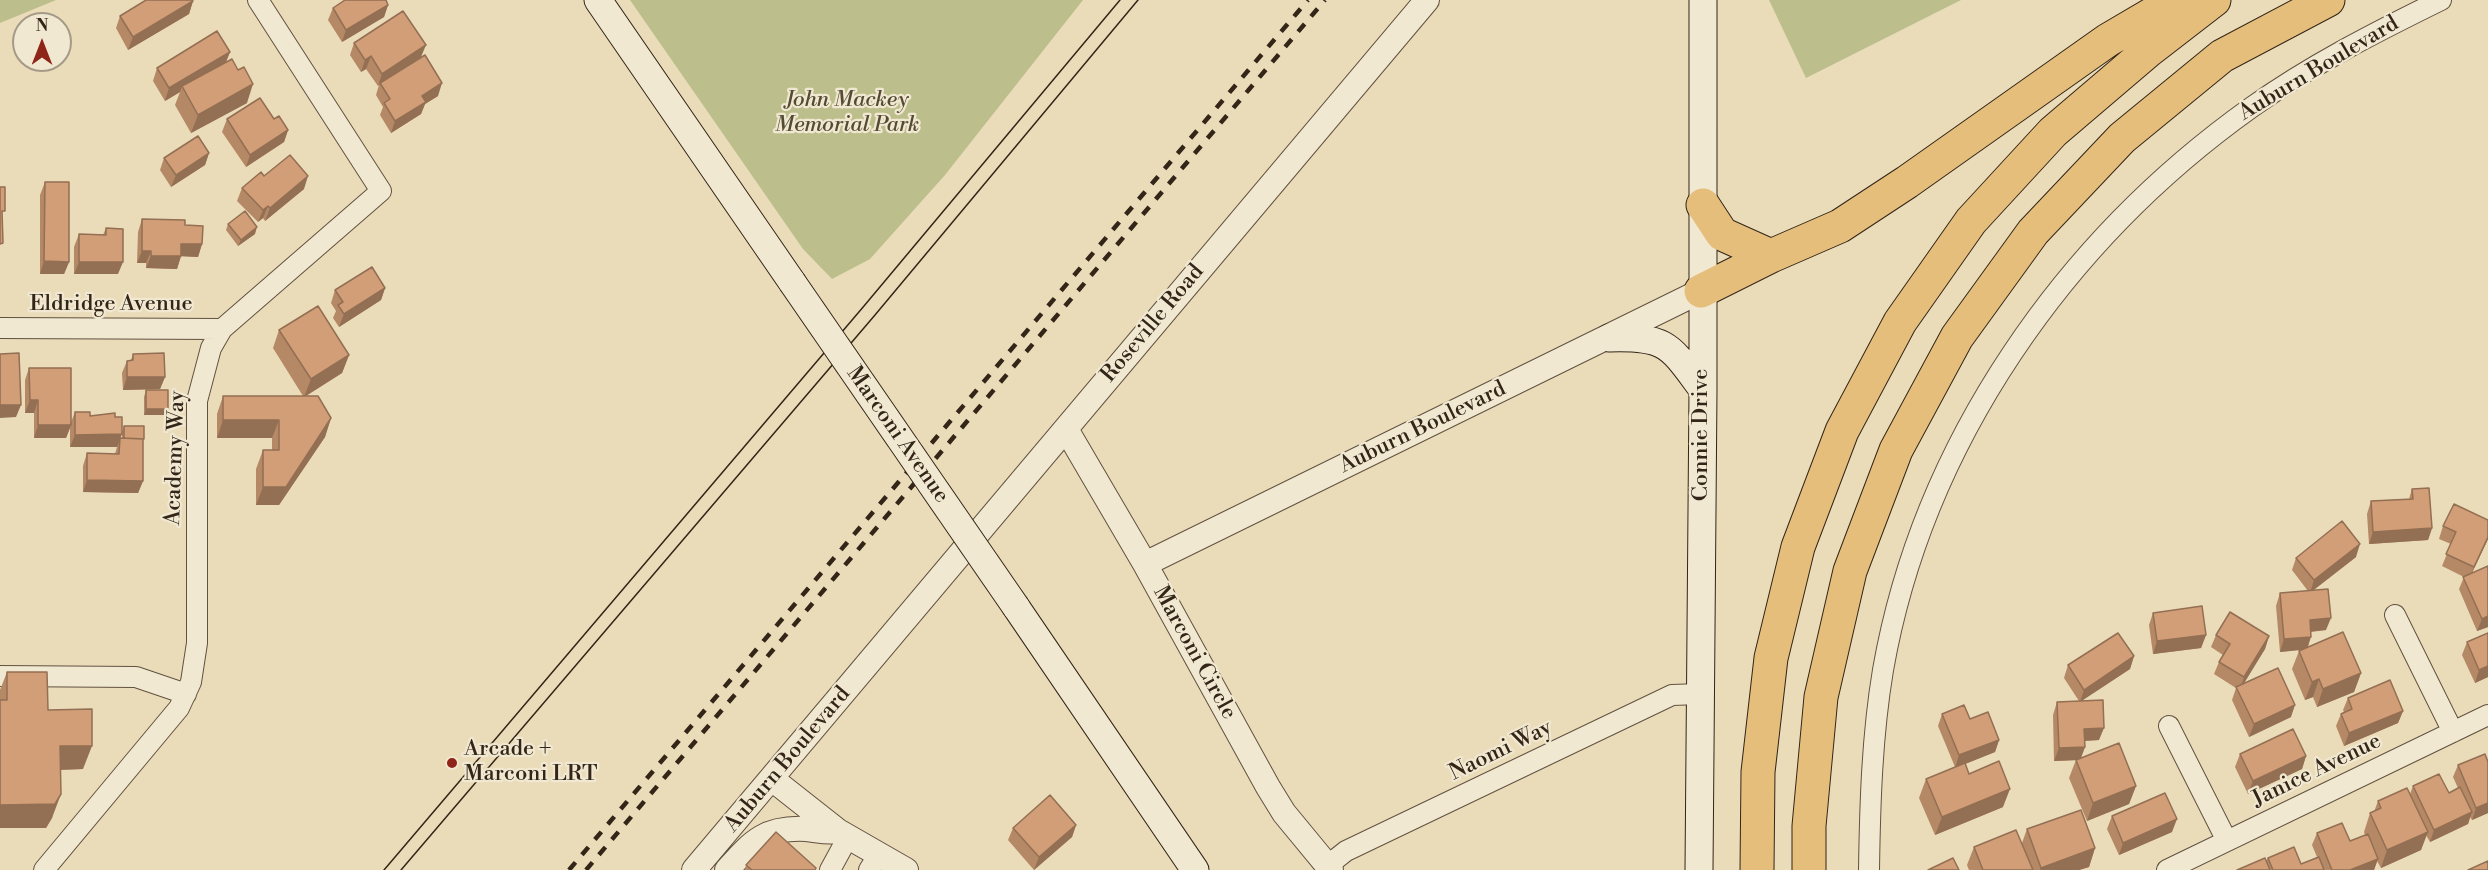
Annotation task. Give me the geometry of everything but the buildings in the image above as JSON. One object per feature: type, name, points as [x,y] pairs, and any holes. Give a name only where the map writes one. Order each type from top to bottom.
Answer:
[{"type":"highway","points":[[1701,291],[1771,256],[1840,226],[1907,182],[2108,40],[2154,13],[2194,0]]},
{"type":"highway","points":[[1757,870],[1758,772],[1771,658],[1798,547],[1842,431],[1900,322],[1971,221],[2052,132],[2148,51],[2214,0]]},
{"type":"highway","points":[[1809,870],[1809,826],[1821,697],[1850,571],[1896,450],[1957,337],[2033,232],[2122,138],[2222,56],[2328,0]]},
{"type":"highway","points":[[1703,205],[1722,234],[1771,256]]},
{"type":"main road","name":"Marconi Avenue","points":[[598,0],[1195,870]]},
{"type":"main road","name":"Connie Drive","points":[[1699,870],[1703,0]]},
{"type":"main road","points":[[1609,338],[1638,337],[1666,344],[1703,390]]},
{"type":"street","name":"Academy Way","points":[[44,870],[179,708],[186,694],[194,667],[197,629],[197,400],[211,348],[222,329],[381,191],[258,0]]},
{"type":"street","name":"Roseville Road","points":[[881,650],[1427,0]]},
{"type":"street","name":"Auburn Boulevard","points":[[1869,870],[1870,800],[1877,712],[1892,625],[1918,542],[1935,498],[1965,431],[2014,348],[2092,248],[2186,157],[2253,106],[2333,55],[2440,0]]},
{"type":"street","name":"Auburn Boulevard","points":[[1145,564],[1701,291]]},
{"type":"street","name":"Eldridge Avenue","points":[[0,328],[222,329]]},
{"type":"street","name":"Marconi Circle","points":[[1066,429],[1145,564],[1268,787],[1284,813],[1329,868]]},
{"type":"street","points":[[2395,615],[2453,732]]},
{"type":"street","name":"Auburn Boulevard","points":[[694,870],[881,650]]},
{"type":"street","points":[[0,676],[136,676],[186,694]]},
{"type":"street","name":"Naomi Way","points":[[1329,868],[1346,851],[1672,695],[1700,694]]},
{"type":"street","name":"Janice Avenue","points":[[2167,870],[2488,715]]},
{"type":"street","points":[[2169,726],[2227,841]]},
{"type":"street","points":[[772,779],[843,834],[874,863],[906,870]]},
{"type":"street","points":[[727,870],[749,847],[773,830],[809,829],[843,834]]},
{"type":"street","points":[[830,870],[843,834]]},
{"type":"green space","points":[[0,0],[56,0],[27,12],[12,12],[12,18],[0,23]]},
{"type":"green space","name":"John Mackey Memorial Park","points":[[630,0],[1083,0],[945,175],[870,259],[832,279],[803,249]]},
{"type":"green space","points":[[1769,0],[1961,0],[1806,78]]},
{"type":"tram line","points":[[384,870],[864,306],[1120,0]]},
{"type":"tram line","points":[[401,870],[875,315],[1138,0]]},
{"type":"railway","points":[[569,870],[1308,0]]},
{"type":"railway","points":[[586,870],[1325,0]]},
{"type":"place","name":"Arcade + Marconi LRT","points":[[452,763]]}]
